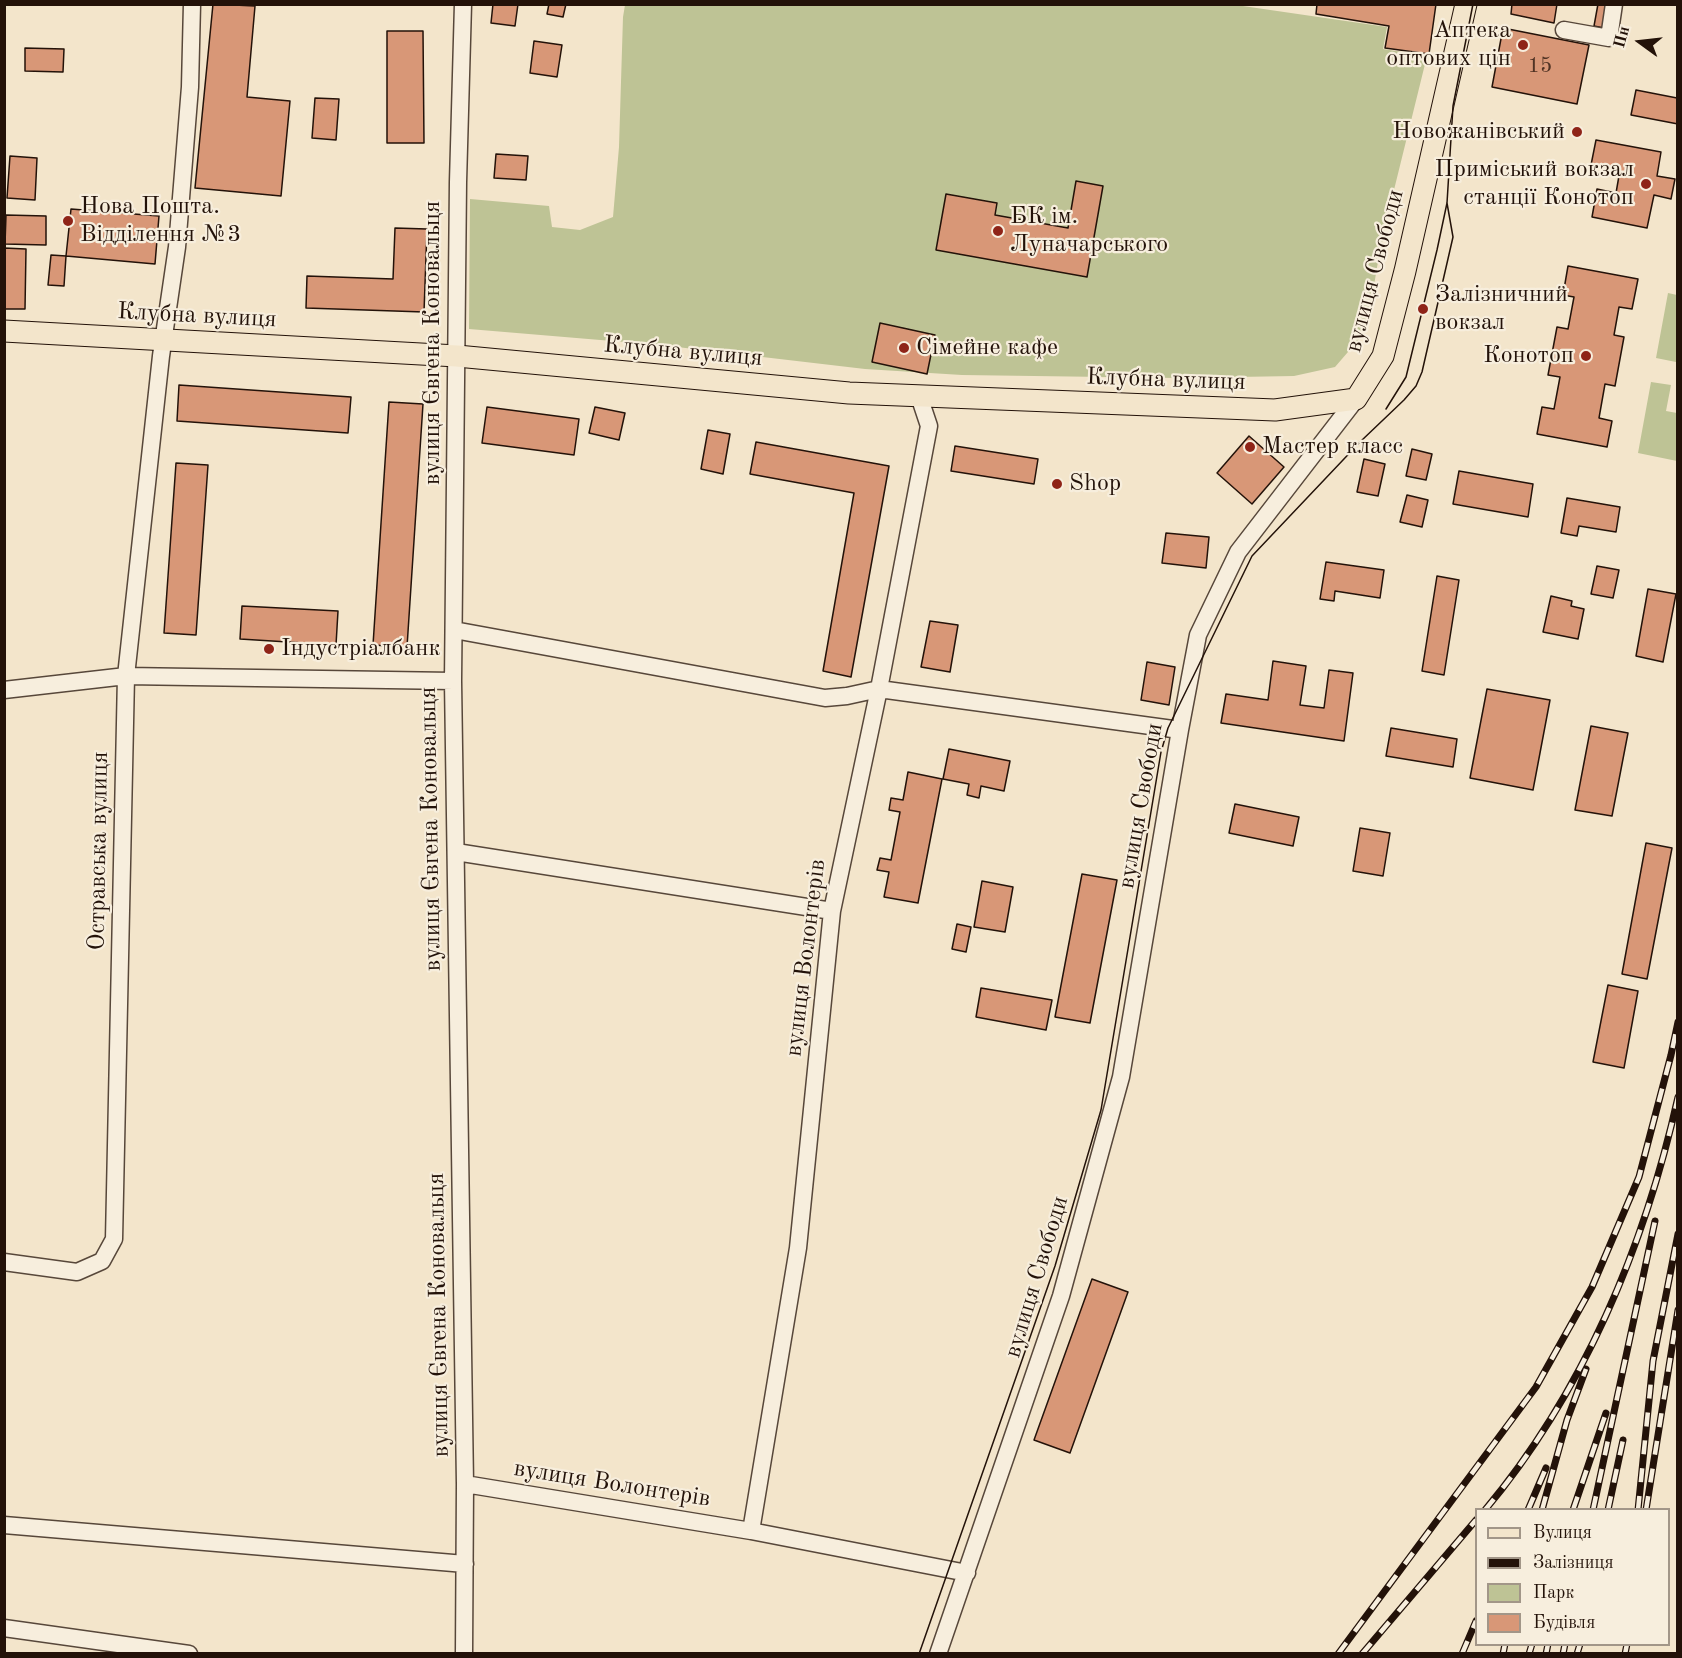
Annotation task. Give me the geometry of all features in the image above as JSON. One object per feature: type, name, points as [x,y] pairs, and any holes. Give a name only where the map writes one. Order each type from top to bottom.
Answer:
[{"type":"main road","name":"вулиця Свободи","points":[[1356,399],[1383,356],[1405,271],[1466,4]]},
{"type":"main road","name":"Клубна вулиця","points":[[4,332],[457,356],[849,393],[1275,410],[1356,399]]},
{"type":"street","name":"Остравська вулиця","points":[[4,1262],[77,1272],[102,1261],[114,1239],[126,676],[163,340],[177,247],[190,87],[192,4]]},
{"type":"street","name":"вулиця Євгена Коновальця","points":[[463,4],[458,182],[453,681],[465,1484],[464,1653]]},
{"type":"street","points":[[1564,30],[1609,38],[1614,4]]},
{"type":"street","name":"вулиця Волонтерів","points":[[751,1531],[798,1248],[832,911],[879,689],[929,426],[919,396]]},
{"type":"street","name":"вулиця Свободи","points":[[938,1653],[1061,1296],[1121,1077],[1198,635],[1238,552],[1356,399]]},
{"type":"street","points":[[454,630],[825,698],[879,689],[1180,730]]},
{"type":"street","points":[[4,690],[126,676],[453,681]]},
{"type":"street","points":[[456,852],[832,911]]},
{"type":"street","name":"вулиця Волонтерів","points":[[465,1484],[751,1531],[967,1573]]},
{"type":"street","points":[[4,1525],[465,1564]]},
{"type":"street","points":[[4,1628],[189,1653]]},
{"type":"green space","points":[[625,5],[1236,5],[1387,27],[1383,49],[1427,56],[1392,198],[1377,267],[1367,330],[1335,367],[1294,376],[1178,378],[962,375],[865,369],[660,345],[469,329],[470,199],[549,206],[552,227],[580,230],[613,217],[619,147]]},
{"type":"green space","points":[[1668,293],[1677,295],[1676,362],[1656,358]]},
{"type":"green space","points":[[1651,382],[1671,385],[1666,411],[1677,413],[1677,461],[1638,453]]},
{"type":"building","points":[[213,4],[255,6],[247,97],[290,101],[281,196],[195,188]]},
{"type":"building","points":[[493,4],[518,4],[515,26],[491,23]]},
{"type":"building","points":[[549,4],[566,4],[563,17],[547,14]]},
{"type":"building","points":[[1317,4],[1436,4],[1429,54],[1385,48],[1389,26],[1316,14]]},
{"type":"building","points":[[1512,4],[1557,4],[1554,23],[1511,14]]},
{"type":"building","points":[[1598,4],[1608,4],[1609,29],[1594,26]]},
{"type":"building","points":[[1503,28],[1589,45],[1577,104],[1492,87]]},
{"type":"building","points":[[387,31],[423,31],[424,143],[387,143]]},
{"type":"building","points":[[534,41],[562,45],[557,77],[530,73]]},
{"type":"building","points":[[25,48],[64,49],[63,72],[25,71]]},
{"type":"building","points":[[1636,90],[1677,98],[1678,93],[1678,124],[1631,115]]},
{"type":"building","points":[[315,98],[339,99],[336,140],[312,138]]},
{"type":"building","name":"Приміський вокзал станції Конотоп","points":[[1596,140],[1661,152],[1657,176],[1675,179],[1671,199],[1654,195],[1647,228],[1592,217],[1597,189],[1616,193],[1620,170],[1591,165]]},
{"type":"building","points":[[496,154],[528,156],[526,180],[494,178]]},
{"type":"building","points":[[10,156],[37,158],[35,200],[7,198]]},
{"type":"building","points":[[1076,181],[1103,186],[1087,277],[936,250],[946,194],[997,203],[995,215],[1068,228]]},
{"type":"building","points":[[71,209],[159,216],[155,264],[66,256]]},
{"type":"building","points":[[6,215],[46,216],[46,245],[5,244]]},
{"type":"building","points":[[395,228],[427,229],[424,312],[306,308],[307,276],[393,279]]},
{"type":"building","points":[[4,248],[26,249],[25,309],[4,309]]},
{"type":"building","points":[[51,255],[66,256],[64,286],[48,285]]},
{"type":"building","name":"Конотоп","points":[[1568,266],[1638,279],[1632,309],[1619,307],[1614,335],[1624,337],[1615,386],[1605,384],[1599,418],[1612,421],[1607,447],[1537,434],[1542,407],[1554,409],[1560,377],[1548,375],[1557,327],[1568,329],[1574,297],[1563,295]]},
{"type":"building","name":"Сімейне кафе","points":[[880,323],[935,335],[927,374],[872,362]]},
{"type":"building","points":[[179,385],[351,397],[348,433],[177,421]]},
{"type":"building","points":[[389,402],[423,404],[407,647],[373,645]]},
{"type":"building","points":[[487,407],[579,419],[574,455],[482,443]]},
{"type":"building","points":[[595,407],[625,413],[619,440],[589,433]]},
{"type":"building","points":[[708,430],[730,434],[723,474],[701,469]]},
{"type":"building","points":[[1249,436],[1284,467],[1252,504],[1217,473]]},
{"type":"building","points":[[756,442],[889,466],[851,677],[823,671],[854,493],[750,474]]},
{"type":"building","points":[[955,446],[1038,459],[1034,484],[951,471]]},
{"type":"building","points":[[1412,449],[1432,454],[1426,480],[1406,476]]},
{"type":"building","points":[[1364,459],[1385,464],[1378,496],[1357,492]]},
{"type":"building","points":[[176,463],[208,465],[196,635],[164,633]]},
{"type":"building","points":[[1459,471],[1533,484],[1528,517],[1453,504]]},
{"type":"building","points":[[1407,495],[1428,500],[1422,527],[1400,522]]},
{"type":"building","points":[[1567,498],[1620,507],[1616,532],[1579,526],[1577,536],[1561,533]]},
{"type":"building","points":[[1166,533],[1209,537],[1206,568],[1162,563]]},
{"type":"building","points":[[1326,562],[1384,570],[1380,598],[1335,591],[1334,601],[1320,599]]},
{"type":"building","points":[[1597,566],[1619,570],[1613,598],[1591,594]]},
{"type":"building","points":[[1437,576],[1459,580],[1444,675],[1422,671]]},
{"type":"building","points":[[1648,589],[1676,594],[1663,662],[1636,656]]},
{"type":"building","points":[[1551,596],[1572,601],[1571,606],[1584,609],[1578,639],[1543,632]]},
{"type":"building","points":[[242,606],[338,611],[336,645],[240,639]]},
{"type":"building","points":[[930,621],[958,625],[950,672],[921,667]]},
{"type":"building","points":[[1273,661],[1306,666],[1300,705],[1324,708],[1329,670],[1353,673],[1344,741],[1221,723],[1226,694],[1268,700]]},
{"type":"building","points":[[1147,662],[1175,667],[1169,705],[1141,700]]},
{"type":"building","points":[[1487,689],[1550,700],[1533,790],[1470,778]]},
{"type":"building","points":[[1591,726],[1628,733],[1612,816],[1575,810]]},
{"type":"building","points":[[1391,728],[1457,739],[1453,767],[1386,756]]},
{"type":"building","points":[[949,749],[1010,761],[1004,791],[981,786],[979,798],[967,795],[969,784],[943,779]]},
{"type":"building","points":[[908,772],[942,779],[918,903],[884,897],[889,872],[877,870],[880,858],[891,860],[900,812],[889,810],[891,798],[903,800]]},
{"type":"building","points":[[1235,804],[1299,817],[1293,846],[1229,833]]},
{"type":"building","points":[[1360,828],[1390,833],[1383,876],[1353,871]]},
{"type":"building","points":[[1646,843],[1672,848],[1647,979],[1622,974]]},
{"type":"building","points":[[1082,874],[1117,880],[1090,1023],[1055,1017]]},
{"type":"building","points":[[982,881],[1013,887],[1005,932],[974,927]]},
{"type":"building","points":[[957,924],[971,927],[966,952],[952,949]]},
{"type":"building","points":[[1608,985],[1638,991],[1624,1068],[1593,1062]]},
{"type":"building","points":[[981,988],[1052,1000],[1046,1030],[976,1017]]},
{"type":"building","points":[[1092,1279],[1128,1292],[1070,1453],[1034,1440]]},
{"type":"tram line","points":[[1386,409],[1406,377],[1437,250],[1447,203],[1453,106],[1473,4]]},
{"type":"tram line","points":[[919,1654],[1055,1266],[1101,1110],[1161,752],[1168,728],[1252,556],[1416,386],[1422,372],[1453,237],[1447,203]]},
{"type":"railway","points":[[1338,1654],[1536,1387],[1592,1287],[1639,1177],[1678,1022]]},
{"type":"railway","points":[[1487,1508],[1520,1465],[1552,1417],[1606,1315],[1648,1208],[1678,1097]]},
{"type":"railway","points":[[1593,1508],[1655,1221]]},
{"type":"railway","points":[[1638,1508],[1653,1361],[1678,1234]]},
{"type":"railway","points":[[1646,1508],[1678,1310]]},
{"type":"railway","points":[[1543,1508],[1567,1420],[1586,1369]]},
{"type":"railway","points":[[1574,1508],[1606,1413]]},
{"type":"railway","points":[[1608,1508],[1623,1440]]},
{"type":"railway","points":[[1529,1508],[1546,1468]]},
{"type":"railway","points":[[1362,1654],[1475,1521]]},
{"type":"railway","points":[[1462,1654],[1475,1623]]},
{"type":"railway","points":[[1503,1654],[1505,1646]]},
{"type":"railway","points":[[1529,1654],[1531,1646]]},
{"type":"railway","points":[[1546,1654],[1548,1646]]},
{"type":"railway","points":[[1563,1654],[1565,1646]]},
{"type":"railway","points":[[1577,1654],[1579,1646]]},
{"type":"railway","points":[[1625,1654],[1627,1646]]},
{"type":"place","name":"Аптека оптових цін","points":[[1523,45]]},
{"type":"place","name":"Новожанівський","points":[[1577,132]]},
{"type":"place","name":"Приміський вокзал станції Конотоп","points":[[1646,184]]},
{"type":"place","name":"Нова Пошта. Відділення №3","points":[[68,221]]},
{"type":"place","name":"БК ім. Луначарського","points":[[998,231]]},
{"type":"place","name":"Залізничний вокзал","points":[[1423,309]]},
{"type":"place","name":"Сімейне кафе","points":[[904,348]]},
{"type":"place","name":"Конотоп","points":[[1586,356]]},
{"type":"place","name":"Мастер класс","points":[[1250,447]]},
{"type":"place","name":"Shop","points":[[1057,484]]},
{"type":"place","name":"Індустріалбанк","points":[[269,649]]}]
